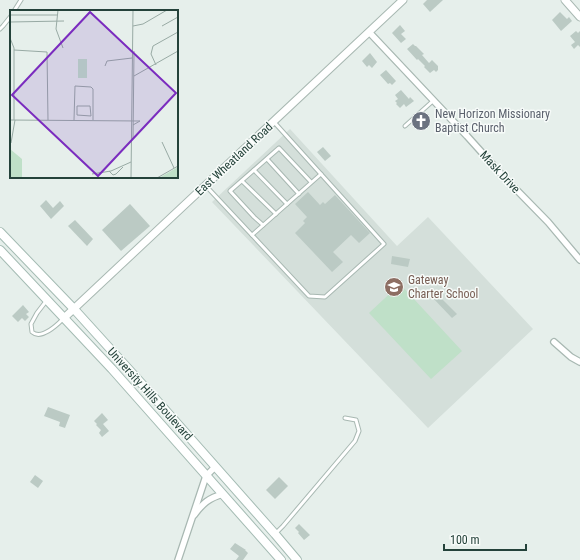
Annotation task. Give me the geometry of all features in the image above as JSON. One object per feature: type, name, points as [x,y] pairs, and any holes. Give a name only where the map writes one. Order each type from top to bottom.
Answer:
[{"type":"main road","name":"University Hills Boulevard","points":[[0,232],[74,309],[152,395],[297,560]]},
{"type":"main road","name":"University Hills Boulevard","points":[[0,250],[112,369],[282,560]]},
{"type":"main road","points":[[10,260],[18,252]]},
{"type":"main road","points":[[22,274],[31,265]]},
{"type":"main road","points":[[266,542],[275,534]]},
{"type":"street","name":"East Wheatland Road","points":[[64,318],[403,0]]},
{"type":"street","points":[[565,0],[580,16]]},
{"type":"street","name":"Mask Drive","points":[[369,32],[434,100],[503,176],[548,222],[580,260]]},
{"type":"street","points":[[554,342],[571,357],[580,362]]},
{"type":"street","points":[[178,560],[206,476],[215,467]]},
{"type":"street","points":[[191,518],[211,498],[223,494]]},
{"type":"lane","points":[[15,10],[21,0]]},
{"type":"lane","points":[[0,29],[10,17]]},
{"type":"lane","points":[[405,126],[434,100]]},
{"type":"lane","points":[[206,186],[309,296],[325,297],[384,244],[274,122]]},
{"type":"lane","points":[[263,225],[230,191],[279,148],[311,182]]},
{"type":"lane","points":[[266,159],[299,194]]},
{"type":"lane","points":[[254,170],[287,204]]},
{"type":"lane","points":[[252,236],[321,174]]},
{"type":"lane","points":[[242,181],[276,214]]},
{"type":"lane","points":[[47,300],[30,324],[32,332],[35,335],[39,335],[52,328],[64,318]]},
{"type":"lane","points":[[275,534],[355,441],[359,431],[356,420],[345,418]]},
{"type":"shaded area","name":"Gateway Charter School","points":[[290,129],[397,246],[428,217],[533,329],[428,428],[212,202]]},
{"type":"green space","points":[[400,284],[462,351],[431,379],[369,313]]},
{"type":"building","points":[[427,0],[443,0],[430,12],[423,4]]},
{"type":"building","points":[[560,12],[567,19],[569,17],[572,21],[561,31],[552,20]]},
{"type":"building","points":[[400,25],[405,31],[401,34],[406,39],[401,43],[392,33]]},
{"type":"building","points":[[576,31],[578,33],[580,31],[580,47],[578,45],[574,49],[571,45],[575,42],[570,36]]},
{"type":"building","points":[[413,44],[424,54],[422,55],[429,63],[432,60],[438,66],[438,70],[436,72],[434,70],[430,73],[424,67],[425,66],[407,49]]},
{"type":"building","points":[[370,53],[377,62],[372,68],[369,65],[367,67],[362,61]]},
{"type":"building","points":[[386,70],[396,81],[392,85],[390,83],[388,84],[380,75]]},
{"type":"building","points":[[401,90],[409,99],[410,97],[414,101],[406,107],[404,104],[400,108],[396,104],[397,103],[395,101],[398,99],[395,95]]},
{"type":"building","name":"New Horizon Missionary Baptist Church","points":[[423,114],[429,120],[419,129],[414,123]]},
{"type":"building","points":[[323,147],[331,156],[325,161],[317,152]]},
{"type":"building","points":[[308,192],[320,205],[323,202],[325,204],[335,195],[370,233],[359,243],[351,235],[333,252],[343,262],[332,272],[295,233],[305,223],[303,221],[307,217],[295,204]]},
{"type":"building","points":[[46,200],[53,208],[60,201],[64,206],[51,219],[40,206]]},
{"type":"building","points":[[130,204],[150,226],[121,251],[102,230]]},
{"type":"building","points":[[75,220],[93,239],[87,246],[68,226]]},
{"type":"building","points":[[392,256],[410,259],[408,267],[391,264]]},
{"type":"building","points":[[435,292],[457,314],[452,318],[431,296]]},
{"type":"building","points":[[23,305],[29,312],[26,314],[29,317],[25,321],[22,318],[18,322],[12,316]]},
{"type":"building","points":[[48,407],[70,415],[65,428],[59,426],[60,422],[44,416]]},
{"type":"building","points":[[102,413],[108,420],[103,424],[109,431],[102,437],[99,433],[101,430],[94,421]]},
{"type":"building","points":[[35,475],[43,481],[38,488],[30,482]]},
{"type":"building","points":[[279,477],[288,486],[275,499],[266,490]]},
{"type":"building","points":[[299,524],[310,535],[304,540],[295,528]]},
{"type":"building","points":[[235,543],[248,553],[243,560],[236,560],[239,556],[230,549]]},
{"type":"place","name":"New Horizon Missionary Baptist Church","points":[[421,121]]},
{"type":"place","name":"Gateway Charter School","points":[[394,287]]}]
